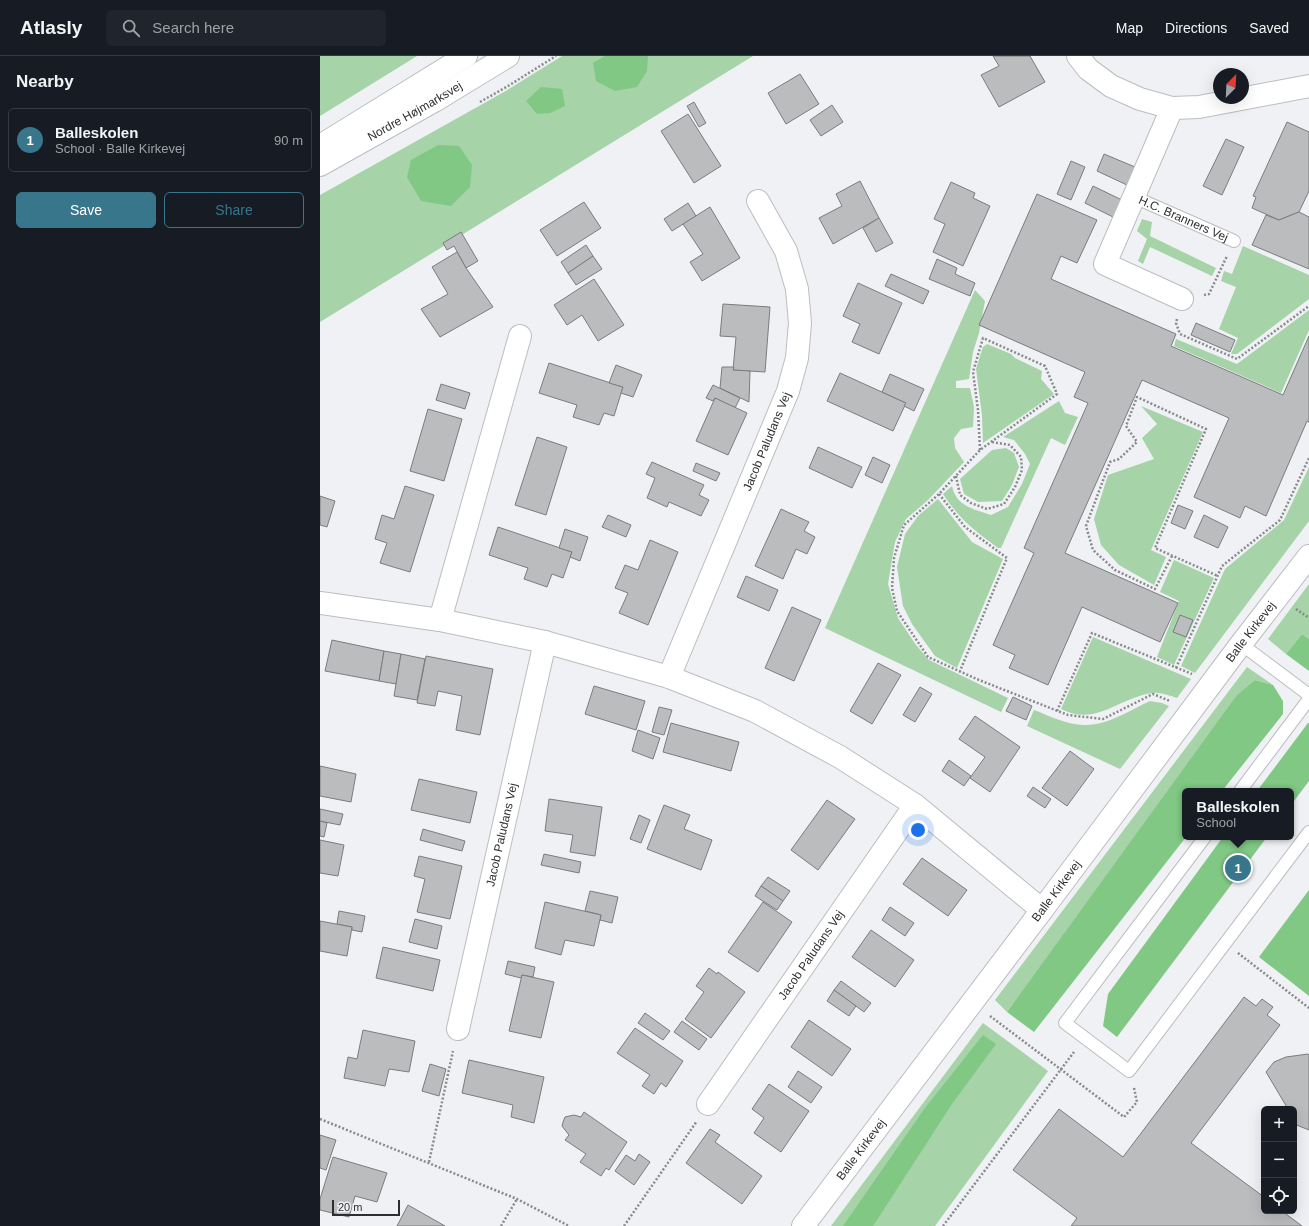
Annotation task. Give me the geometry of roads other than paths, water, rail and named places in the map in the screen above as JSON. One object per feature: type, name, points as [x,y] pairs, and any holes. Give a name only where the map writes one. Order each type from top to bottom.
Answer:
[{"type":"street","name":"Nordre Højmarksvej","points":[[320,146],[466,56]]},
{"type":"street","name":"Nordre Højmarksvej","points":[[320,165],[434,101],[508,56]]},
{"type":"street","points":[[1078,56],[1088,69],[1112,86],[1140,99],[1172,108],[1199,107],[1309,86]]},
{"type":"street","name":"H.C. Branners Vej","points":[[1172,108],[1105,264],[1182,299]]},
{"type":"street","name":"Jacob Paludans Vej","points":[[669,677],[788,391],[797,358],[800,323],[797,289],[786,251],[758,201]]},
{"type":"street","points":[[440,620],[520,336]]},
{"type":"street","name":"Balle Kirkevej","points":[[803,1226],[1241,644],[1309,556]]},
{"type":"street","points":[[320,603],[440,620],[546,642],[669,677],[755,711],[840,757],[915,805],[1042,910]]},
{"type":"street","name":"Jacob Paludans Vej","points":[[458,1029],[546,642]]},
{"type":"street","name":"Jacob Paludans Vej","points":[[708,1104],[915,805]]},
{"type":"lane","name":"H.C. Branners Vej","points":[[1134,197],[1234,241]]},
{"type":"lane","points":[[1241,644],[1309,695]]},
{"type":"lane","points":[[1242,788],[1309,699]]},
{"type":"lane","points":[[1203,840],[1065,1023],[1129,1071],[1309,832]]},
{"type":"place","name":"Balleskolen","points":[[1238,868]]}]
